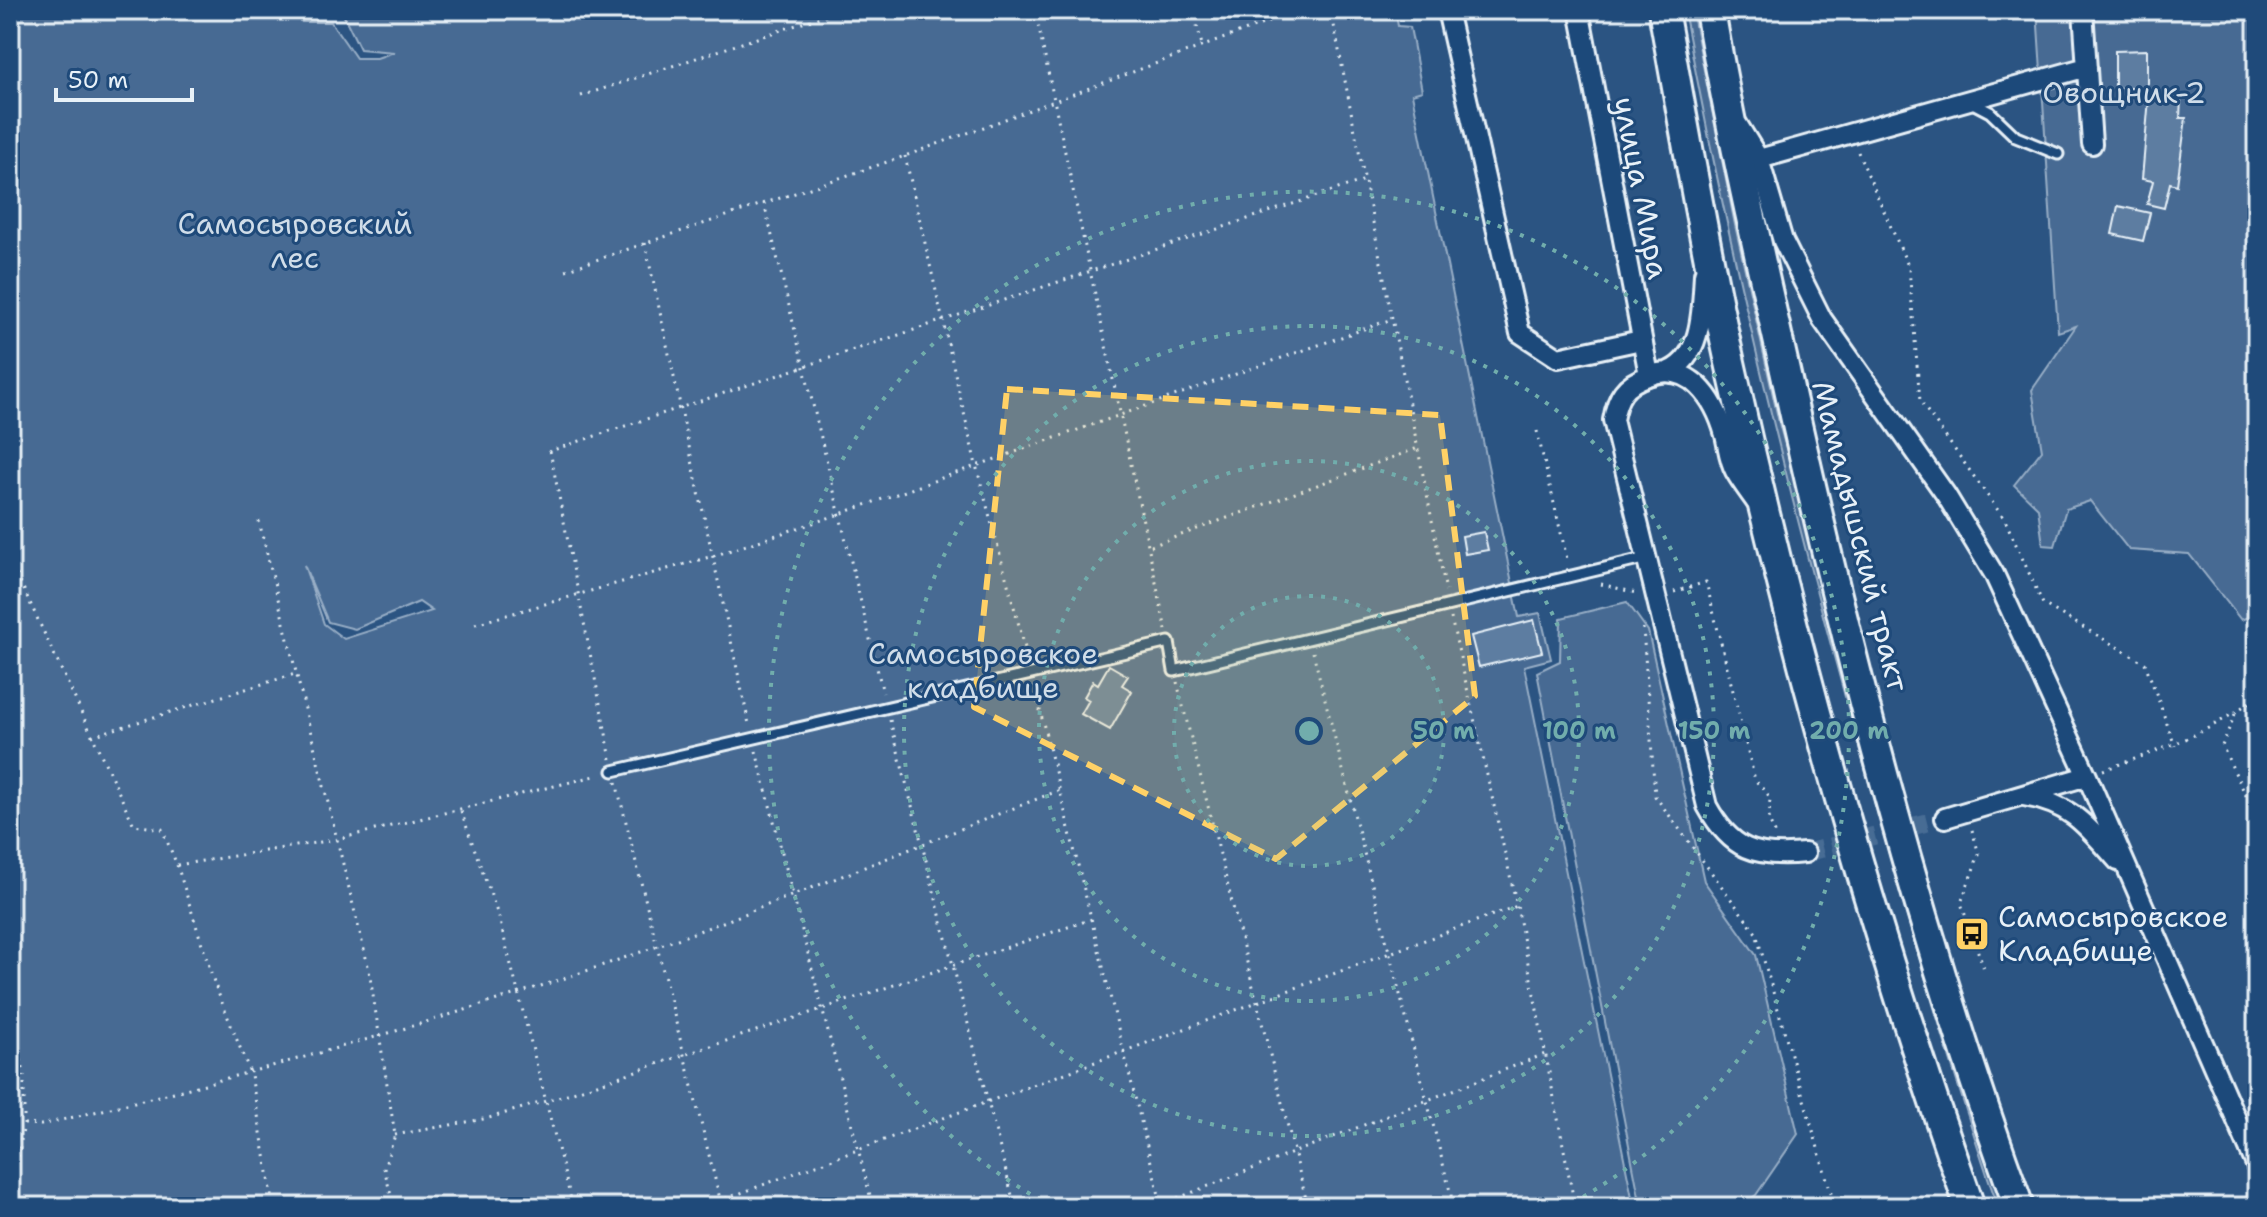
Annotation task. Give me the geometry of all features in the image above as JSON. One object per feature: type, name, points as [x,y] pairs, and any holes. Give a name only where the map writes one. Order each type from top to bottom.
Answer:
[{"type":"main road","points":[[1663,10],[1729,360],[1769,521],[1856,857],[1970,1207]]},
{"type":"main road","name":"Мамадышский тракт","points":[[1710,10],[1727,107],[1821,537],[1902,844],[1988,1122],[2019,1207]]},
{"type":"street","points":[[1447,10],[1520,333],[1558,358],[1641,340]]},
{"type":"street","name":"улица Мира","points":[[1579,10],[1649,375]]},
{"type":"street","points":[[2083,10],[2092,144]]},
{"type":"street","points":[[1759,159],[2087,67]]},
{"type":"street","points":[[1727,107],[1759,159],[1783,241],[1822,319],[1946,495],[1994,574],[2087,776],[2257,1167]]},
{"type":"street","points":[[1706,246],[1698,331],[1684,360],[1669,371],[1649,375],[1626,387],[1616,399],[1613,420],[1698,778],[1718,827],[1733,843],[1755,852],[1781,855],[1805,853]]},
{"type":"street","points":[[1669,371],[1691,378],[1707,396],[1725,433],[1734,469],[1769,521]]},
{"type":"street","points":[[1945,818],[2087,776]]},
{"type":"street","points":[[2021,796],[2048,800],[2068,809],[2130,875]]},
{"type":"lane","points":[[1967,100],[1990,112],[2016,137],[2058,154]]},
{"type":"lane","points":[[613,771],[1169,642],[1174,671],[1647,558]]},
{"type":"path","points":[[581,96],[842,10]]},
{"type":"path","points":[[1035,10],[1169,642]]},
{"type":"path","points":[[1193,10],[1202,46]]},
{"type":"path","points":[[566,270],[905,156],[1301,10]]},
{"type":"path","points":[[1331,10],[1448,605],[1517,906],[1575,1207]]},
{"type":"path","points":[[1850,133],[1909,268],[1920,401],[2005,520],[2043,604],[2145,663],[2175,746]]},
{"type":"path","points":[[722,1207],[613,771],[550,451],[1365,180]]},
{"type":"path","points":[[475,624],[837,515],[1121,412],[1392,319]]},
{"type":"path","points":[[1149,547],[1418,448]]},
{"type":"path","points":[[259,521],[334,840],[369,970],[395,1135],[384,1168],[394,1207]]},
{"type":"path","points":[[10,560],[134,825],[162,829],[177,865],[215,985],[251,1075],[274,1207]]},
{"type":"path","points":[[1656,597],[1642,605],[1655,796],[1756,933],[1835,1207]]},
{"type":"path","points":[[1309,639],[1392,953],[1454,1207]]},
{"type":"path","points":[[1174,671],[1308,1207]]},
{"type":"path","points":[[92,736],[295,674]]},
{"type":"path","points":[[2087,776],[2175,746],[2235,714],[2257,696]]},
{"type":"path","points":[[2235,714],[2222,746],[2257,818]]},
{"type":"path","points":[[177,865],[334,840],[613,771]]},
{"type":"path","points":[[24,1124],[41,1125],[251,1075],[380,1036],[657,946],[1060,790]]},
{"type":"path","points":[[461,811],[499,918],[573,1207]]},
{"type":"path","points":[[1979,854],[1961,903],[1984,969]]},
{"type":"path","points":[[703,1207],[1517,906]]},
{"type":"path","points":[[395,1135],[489,1118],[546,1101],[1092,919]]},
{"type":"path","points":[[10,1021],[24,1072],[24,1124],[10,1202]]},
{"type":"path","points":[[1155,1207],[1545,1054]]},
{"type":"highlighted area","points":[[1007,389],[1440,415],[1475,696],[1276,859],[974,707]]},
{"type":"green space","name":"Самосыровское кладбище","points":[[10,10],[305,10],[302,22],[331,22],[356,58],[377,58],[394,52],[360,49],[341,10],[1395,10],[1398,26],[1410,27],[1422,91],[1412,94],[1519,617],[1540,613],[1551,659],[1524,666],[1634,1207],[10,1207]],"holes":[[[304,565],[328,622],[355,629],[419,602],[432,611],[344,639],[324,624]]]},
{"type":"green space","points":[[1684,10],[1692,10],[1780,427],[2007,1207],[1998,1207],[1961,1095],[1909,925],[1835,662],[1742,291]]},
{"type":"green space","name":"Овощник-2","points":[[2037,10],[2257,10],[2257,613],[2241,620],[2189,554],[2129,550],[2090,501],[2066,509],[2055,546],[2043,545],[2038,508],[2014,485],[2042,450],[2032,390],[2076,326],[2058,332]]},
{"type":"green space","points":[[1627,602],[1648,631],[1704,881],[1756,955],[1798,1134],[1756,1195],[1739,1207],[1641,1207],[1537,672],[1560,661],[1561,618]]},
{"type":"building","points":[[2147,50],[2147,88],[2115,88],[2115,51]]},
{"type":"building","points":[[2149,98],[2181,98],[2180,118],[2186,118],[2177,185],[2170,183],[2164,208],[2147,204],[2153,181],[2142,179]]},
{"type":"building","points":[[2118,206],[2150,213],[2143,241],[2112,234]]},
{"type":"building","points":[[1484,532],[1488,550],[1465,554],[1462,536]]},
{"type":"building","points":[[1534,620],[1542,652],[1479,667],[1471,636]]},
{"type":"building","points":[[1109,665],[1128,676],[1122,685],[1132,691],[1110,730],[1081,714],[1089,700],[1084,697],[1093,681],[1098,684]]},
{"type":"tunnel","points":[[1805,853],[1945,818]]},
{"type":"place","name":"Самосыровское Кладбище","points":[[1972,934]]},
{"type":"park label","name":"Самосыровский лес","points":[[295,241]]}]
